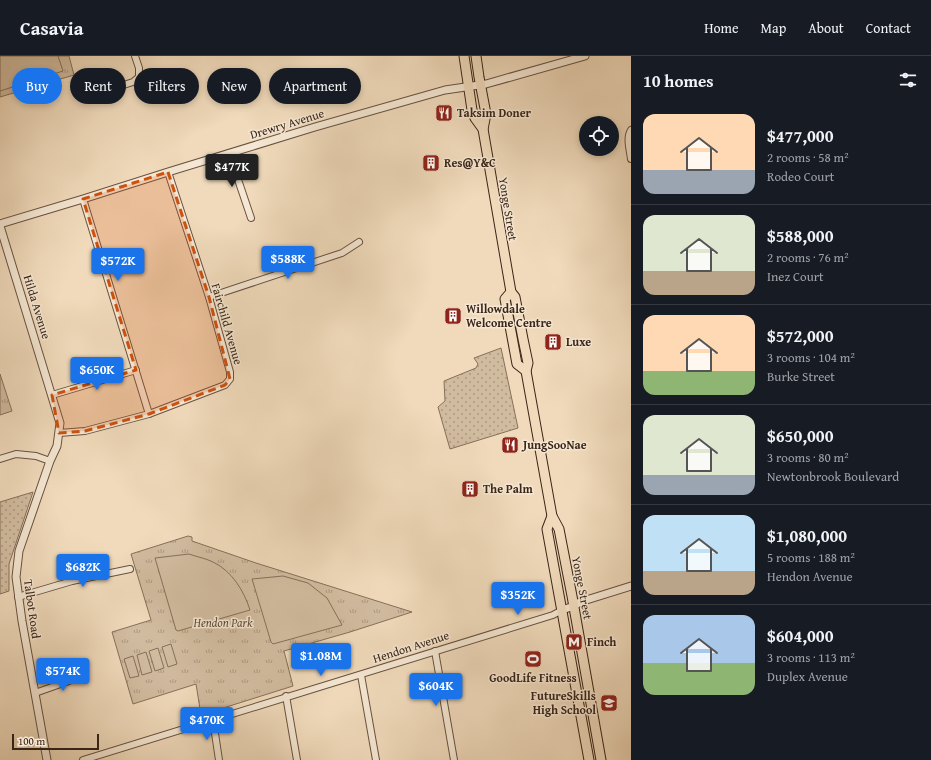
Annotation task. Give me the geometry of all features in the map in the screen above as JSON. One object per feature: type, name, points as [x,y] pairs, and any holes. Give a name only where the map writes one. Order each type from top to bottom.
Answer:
[{"type":"main road","name":"Yonge Street","points":[[464,56],[468,87],[475,118],[483,129]]},
{"type":"main road","name":"Yonge Street","points":[[476,56],[486,114],[483,129],[511,292],[505,299],[509,324],[517,364],[526,371],[552,516],[559,529],[574,606],[601,760]]},
{"type":"main road","name":"Yonge Street","points":[[552,516],[548,529],[589,760]]},
{"type":"street","points":[[126,84],[133,82],[139,77],[139,68],[135,56]]},
{"type":"street","name":"Drewry Avenue","points":[[0,225],[314,127],[445,90],[480,85],[586,56]]},
{"type":"street","points":[[631,130],[629,131],[628,140],[631,159]]},
{"type":"street","points":[[229,153],[251,218]]},
{"type":"street","name":"Fairchild Avenue","points":[[59,433],[85,431],[149,414],[225,385],[230,379],[225,354],[209,297],[168,172]]},
{"type":"street","points":[[83,199],[149,414]]},
{"type":"street","name":"Hilda Avenue","points":[[0,225],[52,395]]},
{"type":"street","points":[[209,297],[342,253],[359,242]]},
{"type":"street","points":[[52,395],[136,370]]},
{"type":"street","name":"Talbot Road","points":[[47,760],[18,597],[16,577],[19,551],[57,446],[60,423],[52,395]]},
{"type":"street","points":[[0,459],[16,454],[36,456],[50,462]]},
{"type":"street","points":[[18,597],[72,581],[130,569]]},
{"type":"street","points":[[562,610],[574,606],[580,602],[631,586]]},
{"type":"street","name":"Hendon Avenue","points":[[83,760],[286,696],[361,675],[553,615],[562,610]]},
{"type":"street","points":[[435,651],[454,760]]},
{"type":"street","points":[[35,693],[69,681],[83,674]]},
{"type":"street","points":[[361,675],[376,760]]},
{"type":"street","points":[[286,696],[297,760]]},
{"type":"street","points":[[213,720],[220,760]]},
{"type":"highlighted area","points":[[168,172],[209,297],[230,379],[225,385],[149,414],[85,431],[59,433],[52,395],[136,370],[83,199]]},
{"type":"green space","points":[[0,56],[69,56],[72,68],[70,68],[70,76],[62,79],[62,68],[12,68],[12,93],[0,97]]},
{"type":"green space","points":[[0,56],[58,56],[62,68],[12,68],[12,87],[0,91]]},
{"type":"green space","points":[[501,348],[518,428],[450,449],[438,407],[445,401],[444,381],[476,368],[478,364],[474,358]]},
{"type":"green space","points":[[0,374],[12,411],[0,415]]},
{"type":"green space","points":[[33,492],[9,564],[9,591],[0,594],[0,502]]},
{"type":"green space","name":"Hendon Park","points":[[188,536],[192,537],[192,541],[256,563],[412,612],[284,651],[293,686],[201,715],[196,684],[133,704],[112,632],[151,620],[131,554]]},
{"type":"green space","points":[[189,554],[210,561],[226,571],[241,589],[250,610],[178,631],[176,630],[155,558]]},
{"type":"green space","points":[[283,576],[308,583],[327,598],[342,625],[273,644],[271,642],[252,579]]},
{"type":"green space","points":[[171,644],[177,664],[168,667],[162,647]]},
{"type":"green space","points":[[158,648],[164,668],[155,671],[149,651]]},
{"type":"green space","points":[[146,652],[152,672],[142,675],[137,655]]},
{"type":"green space","points":[[133,656],[139,676],[130,678],[124,659]]},
{"type":"place","name":"Taksim Doner","points":[[444,113]]},
{"type":"place","name":"Res@Y&C","points":[[431,163]]},
{"type":"place","name":"Willowdale Welcome Centre","points":[[453,316]]},
{"type":"place","name":"Luxe","points":[[553,342]]},
{"type":"place","name":"JungSooNae","points":[[510,445]]},
{"type":"place","name":"The Palm","points":[[470,489]]},
{"type":"place","name":"Finch","points":[[574,642]]},
{"type":"place","name":"GoodLife Fitness","points":[[533,659]]},
{"type":"place","name":"FutureSkills High School","points":[[609,703]]}]
